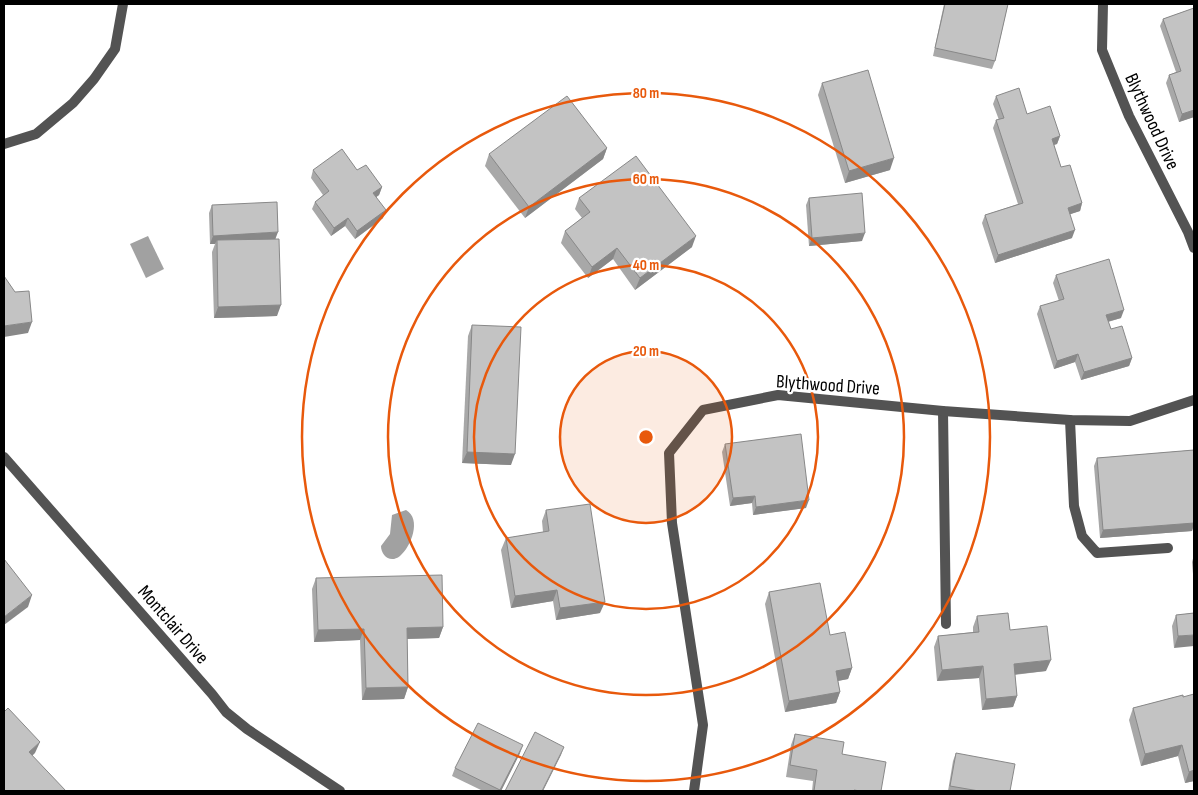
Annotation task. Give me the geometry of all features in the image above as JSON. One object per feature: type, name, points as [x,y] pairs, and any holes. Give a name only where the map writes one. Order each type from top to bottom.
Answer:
[{"type":"street","points":[[4,144],[36,134],[73,102],[94,78],[115,49],[123,4]]},
{"type":"street","name":"Blythwood Drive","points":[[1103,4],[1102,50],[1129,116],[1188,232],[1194,248]]},
{"type":"street","name":"Blythwood Drive","points":[[694,791],[703,725],[672,523],[669,453],[703,410],[778,395],[943,411],[1070,420],[1130,421],[1194,400]]},
{"type":"street","points":[[943,411],[946,624]]},
{"type":"street","points":[[1070,420],[1074,506],[1082,536],[1097,553],[1168,548]]},
{"type":"street","name":"Montclair Drive","points":[[4,457],[206,686],[226,712],[247,729],[340,791]]},
{"type":"shaded area","points":[[148,236],[164,269],[146,278],[130,244]]},
{"type":"shaded area","points":[[406,510],[411,514],[414,526],[411,540],[400,556],[390,559],[384,555],[381,546],[390,534],[392,515]]},
{"type":"building","points":[[945,4],[1008,4],[995,61],[935,48]]},
{"type":"building","points":[[1194,8],[1194,110],[1182,114],[1169,75],[1181,71],[1163,19]]},
{"type":"building","points":[[868,70],[894,158],[849,171],[822,83]]},
{"type":"building","points":[[1019,88],[1027,114],[1050,106],[1060,136],[1052,139],[1061,167],[1070,165],[1082,203],[1068,208],[1075,230],[998,255],[985,215],[1023,203],[996,120],[1004,118],[996,96]]},
{"type":"building","points":[[567,96],[607,148],[529,207],[489,154]]},
{"type":"building","points":[[342,149],[357,170],[366,165],[382,187],[373,193],[386,210],[357,231],[348,218],[334,228],[315,202],[329,191],[313,170]]},
{"type":"building","points":[[636,156],[696,236],[640,278],[617,248],[592,267],[565,231],[590,212],[579,198]]},
{"type":"building","points":[[862,193],[865,233],[812,238],[809,198]]},
{"type":"building","points":[[277,202],[278,232],[213,236],[212,205]]},
{"type":"building","points":[[279,239],[281,305],[218,307],[217,240]]},
{"type":"building","points":[[1109,259],[1124,310],[1106,315],[1111,329],[1122,326],[1132,358],[1084,372],[1078,354],[1057,361],[1040,306],[1064,299],[1056,275]]},
{"type":"building","points":[[4,276],[15,292],[29,291],[32,322],[4,326]]},
{"type":"building","points":[[472,325],[521,327],[515,454],[467,452]]},
{"type":"building","points":[[801,434],[809,500],[756,507],[755,496],[733,498],[725,444]]},
{"type":"building","points":[[1194,450],[1194,523],[1103,530],[1097,458]]},
{"type":"building","points":[[590,504],[605,602],[560,608],[557,590],[515,596],[506,538],[549,531],[546,510]]},
{"type":"building","points":[[4,559],[32,595],[4,617]]},
{"type":"building","points":[[442,575],[443,627],[407,628],[408,687],[366,688],[364,629],[318,630],[316,578]]},
{"type":"building","points":[[820,583],[830,635],[845,632],[852,668],[836,671],[840,692],[789,701],[769,592]]},
{"type":"building","points":[[1008,613],[1010,630],[1047,626],[1051,660],[1014,664],[1017,696],[986,699],[983,666],[942,670],[938,636],[979,632],[977,616]]},
{"type":"building","points":[[1194,613],[1194,635],[1178,636],[1176,615]]},
{"type":"building","points":[[1194,694],[1194,770],[1189,772],[1182,745],[1145,754],[1133,708]]},
{"type":"building","points":[[8,708],[40,742],[29,752],[66,791],[4,790],[4,712]]},
{"type":"building","points":[[478,723],[523,745],[500,790],[455,768]]},
{"type":"building","points":[[535,732],[564,747],[542,791],[505,791]]},
{"type":"building","points":[[795,734],[844,742],[842,754],[886,762],[881,791],[814,791],[817,770],[790,765]]},
{"type":"building","points":[[956,753],[1015,764],[1010,791],[979,791],[950,786]]}]
